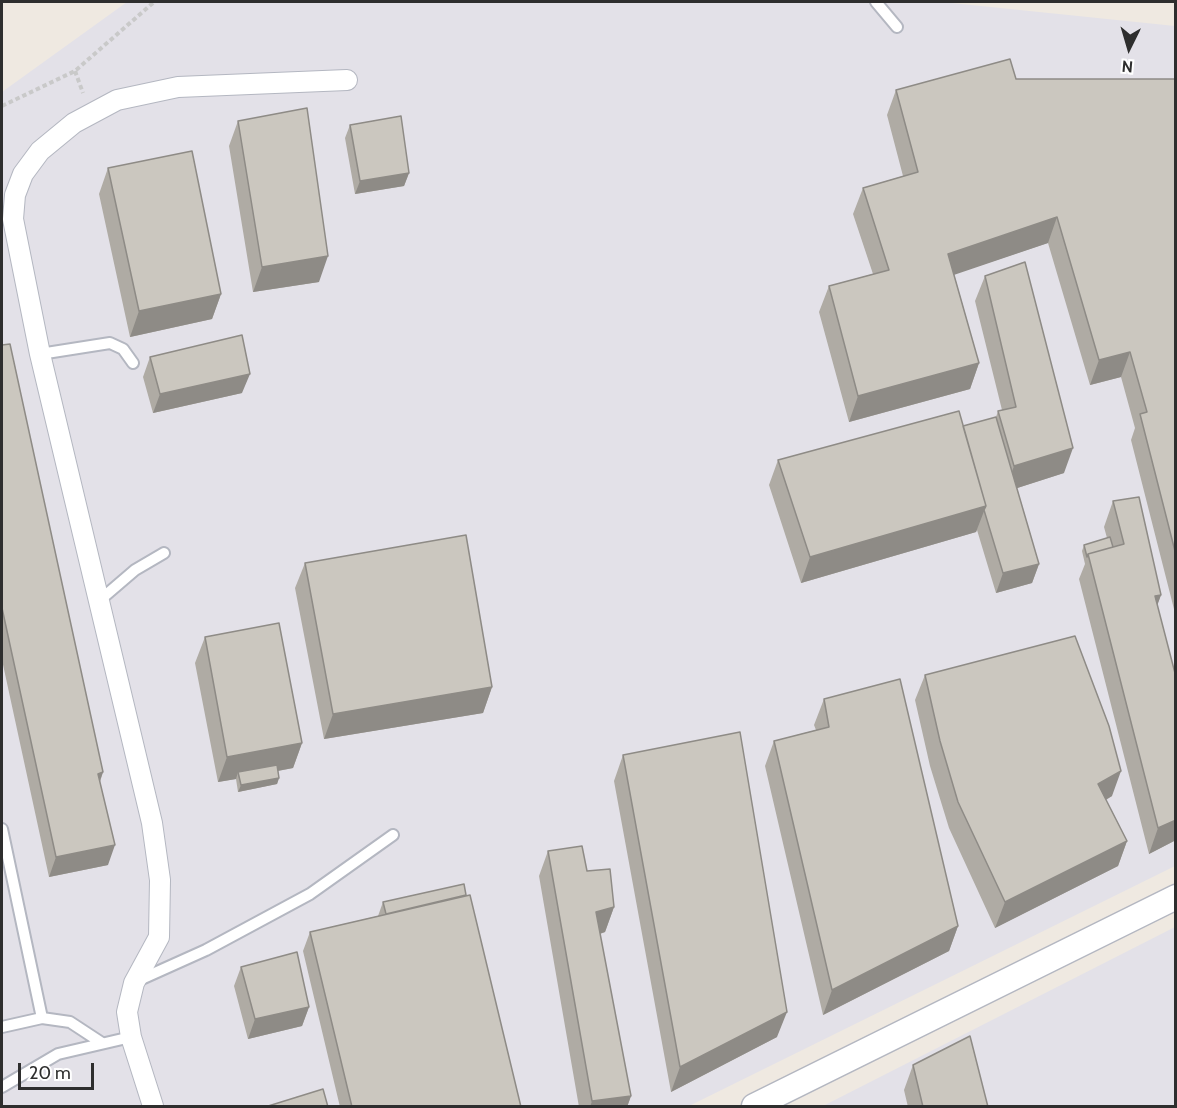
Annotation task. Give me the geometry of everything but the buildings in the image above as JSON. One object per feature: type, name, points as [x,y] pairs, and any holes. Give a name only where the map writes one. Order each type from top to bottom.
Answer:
[{"type":"street","points":[[153,1107],[130,1037],[127,1012],[134,982],[159,938],[160,880],[152,823],[40,354],[13,219],[15,195],[23,174],[40,151],[60,133],[90,113],[117,100],[146,92],[225,84],[348,80]]},
{"type":"street","points":[[754,1107],[1176,897]]},
{"type":"lane","points":[[876,2],[897,27]]},
{"type":"lane","points":[[40,354],[110,343],[123,349],[133,363]]},
{"type":"lane","points":[[100,600],[135,570],[164,553]]},
{"type":"lane","points":[[2,829],[42,1018]]},
{"type":"lane","points":[[134,982],[206,951],[310,894],[393,835]]},
{"type":"lane","points":[[2,1027],[42,1018],[70,1022],[102,1043]]},
{"type":"lane","points":[[2,1087],[57,1054],[130,1037]]},
{"type":"path","points":[[2,106],[75,71],[154,2]]},
{"type":"shaded area","points":[[127,2],[942,2],[1175,26],[1175,866],[689,1106],[2,1106],[2,92]]},
{"type":"shaded area","points":[[1175,927],[1175,1106],[823,1106]]}]
